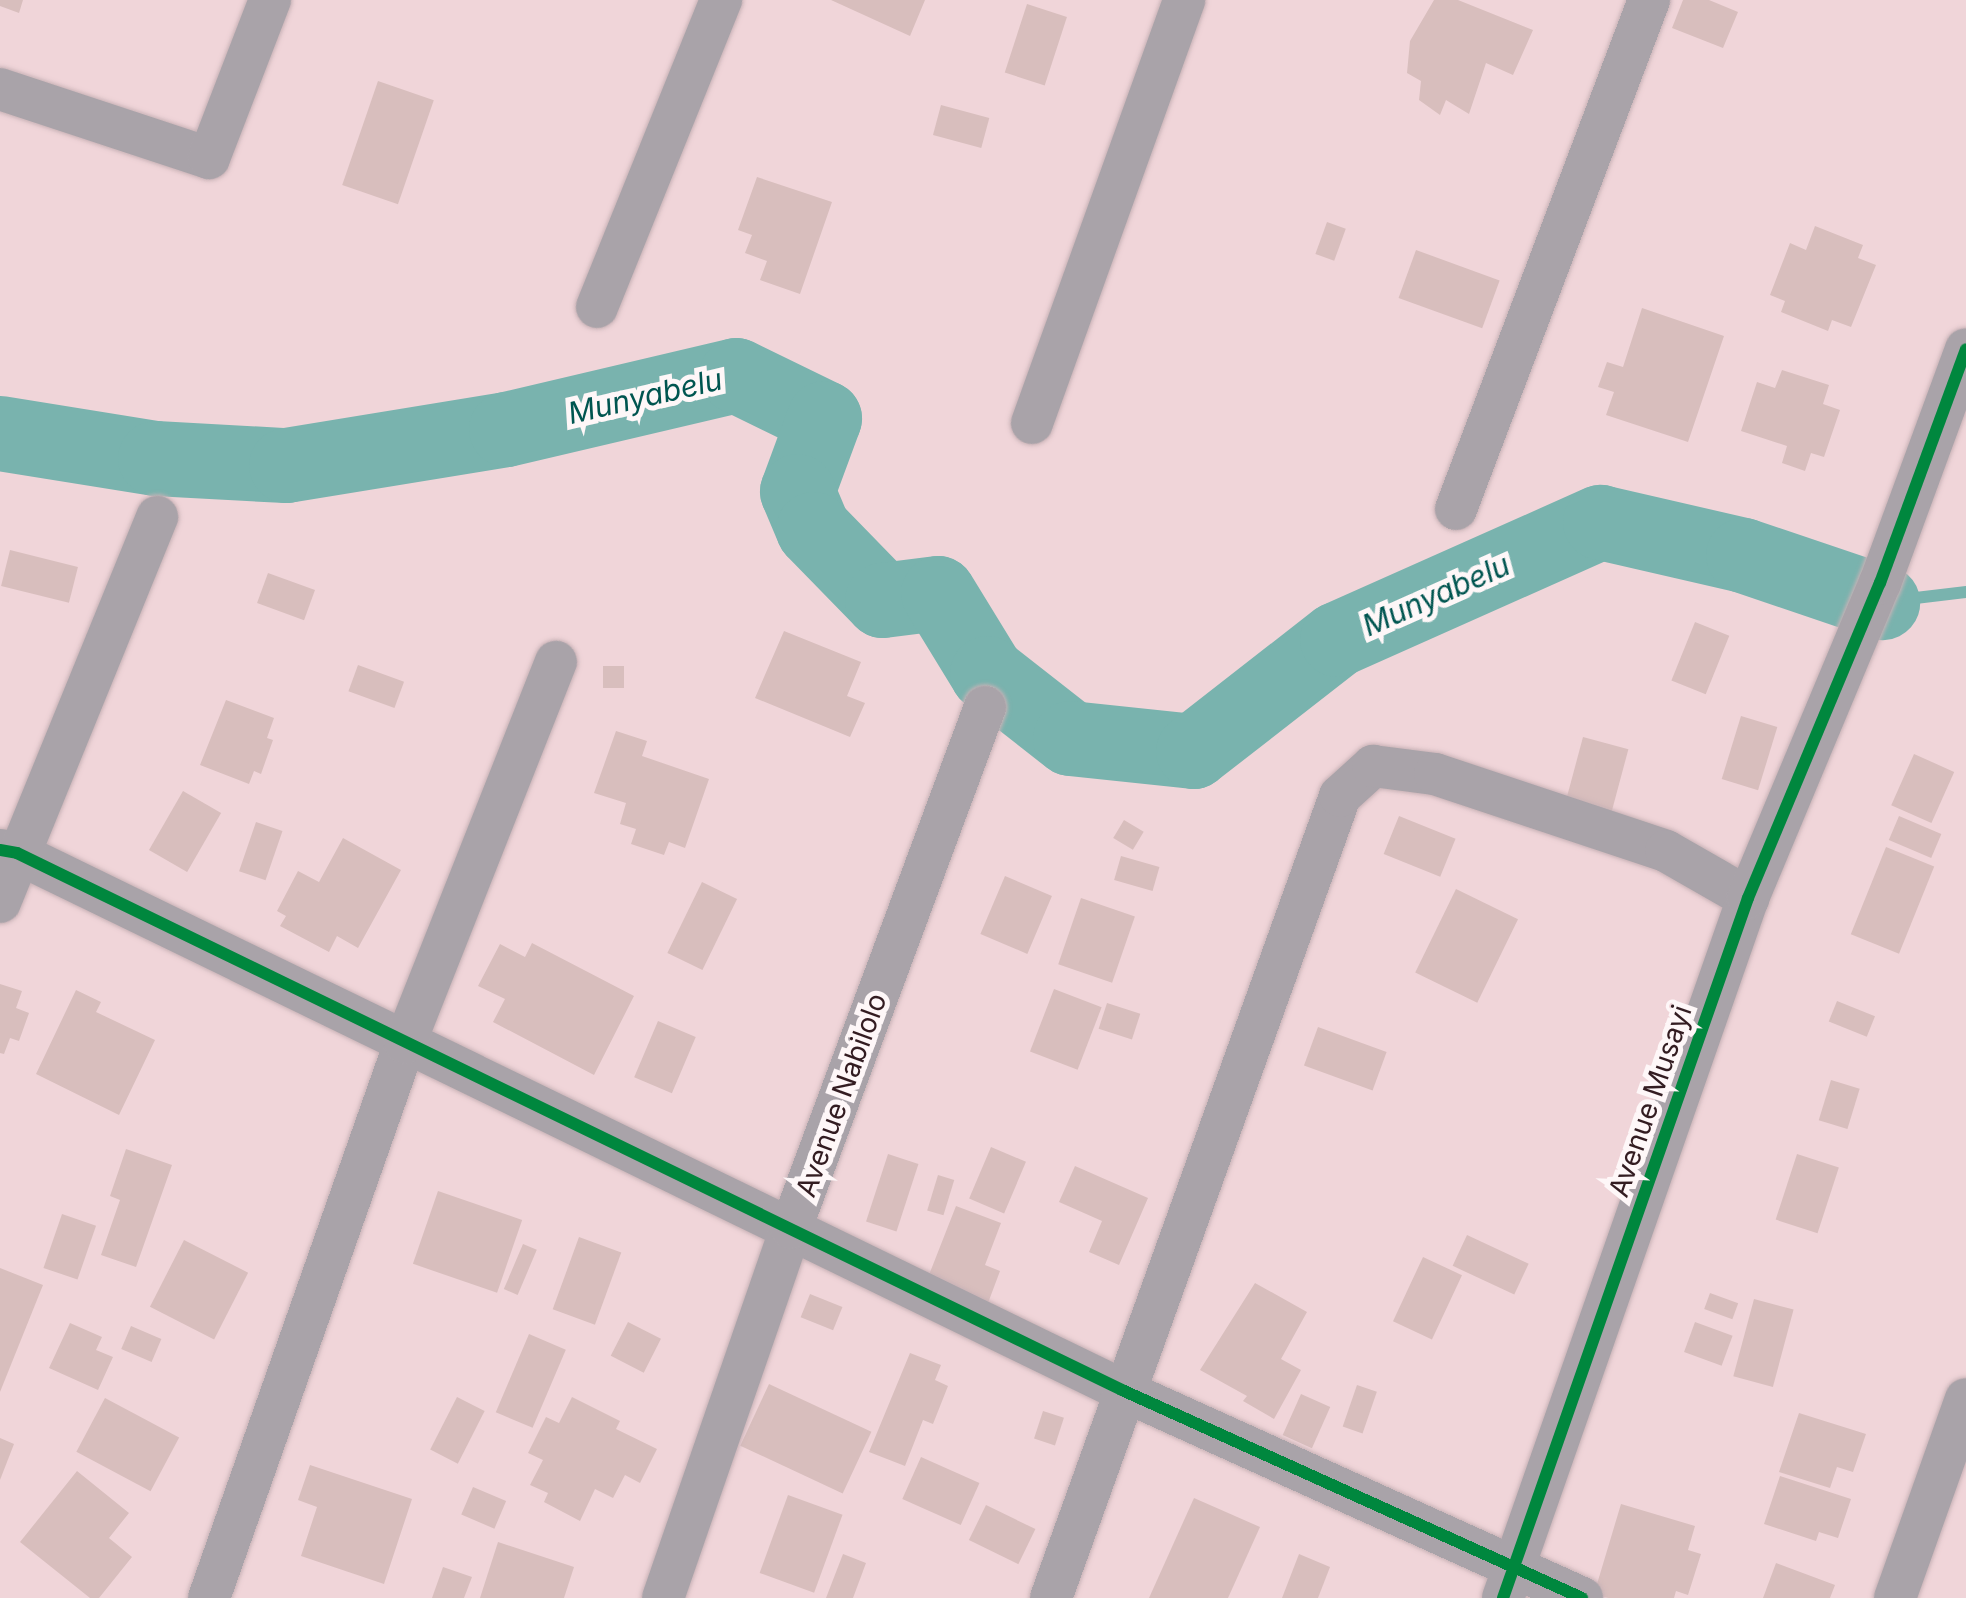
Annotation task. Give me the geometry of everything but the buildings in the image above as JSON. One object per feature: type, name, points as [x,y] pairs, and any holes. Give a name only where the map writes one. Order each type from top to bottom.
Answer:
[{"type":"street","points":[[0,89],[209,158],[270,0]]},
{"type":"street","points":[[597,307],[721,0]]},
{"type":"street","points":[[1032,423],[1184,0]]},
{"type":"street","points":[[1456,509],[1648,0]]},
{"type":"street","name":"Avenue Musayi","points":[[1508,1582],[1748,898],[1880,583],[1966,349]]},
{"type":"street","points":[[0,902],[8,851],[157,517]]},
{"type":"street","points":[[209,1598],[405,1042],[556,662]]},
{"type":"street","name":"Avenue Nabilolo","points":[[662,1598],[791,1228],[985,706]]},
{"type":"street","points":[[1051,1598],[1122,1390],[1340,796],[1373,766],[1435,774],[1666,851],[1748,898]]},
{"type":"street","points":[[8,851],[791,1228],[1508,1582],[1582,1598]]},
{"type":"street","points":[[1895,1598],[1966,1400]]},
{"type":"waterway","name":"Munyabelu","points":[[0,433],[155,458],[286,465],[506,429],[736,375],[824,418],[797,491],[813,529],[882,600],[938,593],[987,673],[1070,738],[1193,751],[1337,639],[1600,522],[1743,555],[1882,602]]},
{"type":"waterway","points":[[1882,602],[1966,592]]},
{"type":"cycle path","points":[[1503,1598],[1748,898],[1880,583],[1966,349]]},
{"type":"cycle path","points":[[0,850],[17,853],[1122,1390],[1582,1598]]}]
